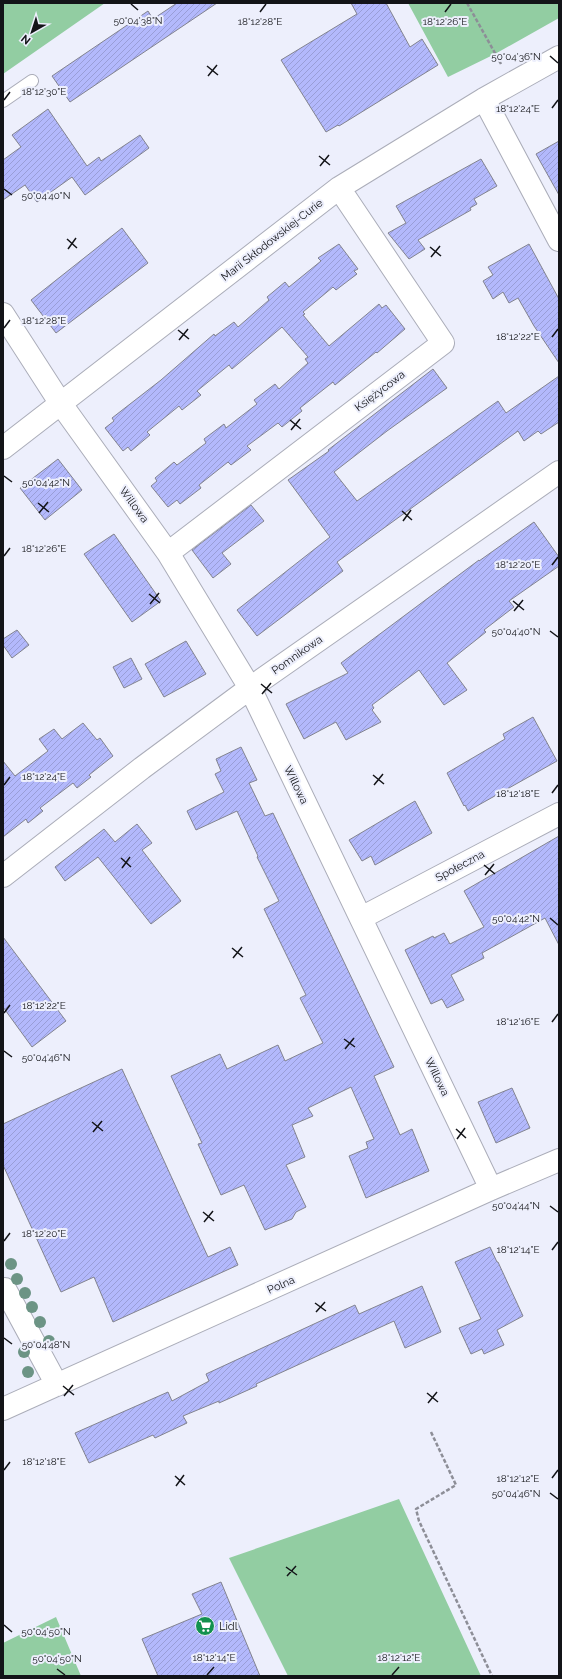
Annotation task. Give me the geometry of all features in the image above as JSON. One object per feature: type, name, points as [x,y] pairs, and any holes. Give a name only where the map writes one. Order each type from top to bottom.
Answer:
[{"type":"street","name":"Marii Skłodowskiej-Curie","points":[[3,448],[339,188],[484,99],[559,57]]},
{"type":"street","points":[[484,99],[559,240]]},
{"type":"street","name":"Księżycowa","points":[[168,553],[443,343],[339,188]]},
{"type":"street","name":"Willowa","points":[[3,314],[60,404],[168,553],[250,688],[491,1189]]},
{"type":"street","name":"Pomnikowa","points":[[3,876],[142,768],[250,688],[559,472]]},
{"type":"street","name":"Społeczna","points":[[361,918],[559,814]]},
{"type":"street","name":"Polna","points":[[3,1410],[57,1384],[273,1289],[491,1189],[559,1160]]},
{"type":"street","points":[[4,1288],[57,1384]]},
{"type":"lane","points":[[3,101],[32,81]]},
{"type":"path","points":[[467,3],[495,54]]},
{"type":"path","points":[[431,1432],[456,1485],[416,1509],[419,1521],[492,1676]]},
{"type":"green space","points":[[3,3],[105,3],[3,74]]},
{"type":"green space","points":[[408,3],[559,3],[559,18],[495,54],[448,77]]},
{"type":"green space","points":[[399,1499],[481,1676],[288,1676],[229,1558]]},
{"type":"green space","points":[[56,1617],[81,1676],[3,1676],[3,1643]]},
{"type":"building","points":[[177,3],[217,3],[70,102],[52,76],[148,11],[153,19]]},
{"type":"building","points":[[351,3],[386,3],[410,47],[422,39],[438,65],[339,126],[338,125],[326,132],[281,60],[357,14]]},
{"type":"building","points":[[48,109],[87,166],[99,157],[101,161],[140,135],[149,148],[85,195],[72,177],[37,202],[25,185],[3,200],[3,160],[21,147],[12,135]]},
{"type":"building","points":[[559,141],[559,195],[536,154]]},
{"type":"building","points":[[481,159],[497,186],[474,199],[477,204],[470,208],[471,210],[418,240],[425,249],[409,259],[388,233],[406,223],[396,206]]},
{"type":"building","points":[[122,228],[148,263],[56,333],[31,300]]},
{"type":"building","points":[[339,244],[358,269],[354,271],[357,274],[336,290],[333,287],[303,312],[305,314],[303,315],[329,346],[379,304],[382,308],[386,305],[405,329],[377,353],[376,352],[335,385],[333,382],[300,408],[302,411],[282,427],[278,423],[247,446],[251,450],[231,465],[228,462],[199,485],[201,488],[180,504],[177,500],[168,507],[151,486],[157,481],[155,478],[174,462],[177,465],[206,443],[204,439],[224,424],[226,428],[257,404],[254,400],[275,384],[279,389],[308,363],[305,359],[308,357],[282,327],[232,369],[229,365],[197,391],[201,395],[182,410],[179,406],[147,432],[150,435],[131,451],[128,447],[123,451],[105,428],[114,421],[112,418],[161,380],[214,334],[215,336],[234,322],[238,327],[269,300],[267,297],[285,282],[289,287],[321,261],[318,258]]},
{"type":"building","points":[[529,244],[559,299],[559,363],[534,326],[518,298],[509,303],[503,292],[493,299],[483,281],[493,275],[488,267]]},
{"type":"building","points":[[433,369],[447,388],[387,431],[334,472],[357,501],[498,401],[506,413],[559,376],[559,422],[541,434],[538,431],[524,441],[518,431],[337,562],[343,571],[257,636],[237,610],[330,537],[288,480],[329,451],[328,450]]},
{"type":"building","points":[[58,459],[82,490],[45,520],[20,488]]},
{"type":"building","points":[[251,505],[264,521],[222,553],[231,564],[213,578],[192,550]]},
{"type":"building","points":[[534,522],[559,557],[559,566],[509,601],[514,607],[484,630],[486,632],[447,663],[467,690],[444,705],[419,670],[372,705],[374,708],[372,710],[381,722],[346,740],[336,722],[304,739],[286,704],[348,673],[341,663],[479,560]]},
{"type":"building","points":[[114,534],[161,601],[132,622],[84,554]]},
{"type":"building","points":[[17,630],[29,645],[12,658],[3,645],[3,639]]},
{"type":"building","points":[[186,641],[206,674],[164,697],[145,664]]},
{"type":"building","points":[[131,658],[142,679],[124,688],[113,667]]},
{"type":"building","points":[[533,717],[557,761],[468,811],[447,773],[505,739],[503,734]]},
{"type":"building","points":[[83,723],[97,740],[100,738],[113,756],[89,775],[91,777],[77,788],[73,783],[40,808],[43,811],[28,823],[26,819],[3,837],[3,761],[15,776],[48,751],[39,739],[54,729],[62,739]]},
{"type":"building","points":[[241,747],[257,780],[249,783],[265,816],[273,813],[394,1067],[374,1076],[400,1135],[412,1129],[429,1171],[366,1198],[349,1156],[368,1148],[366,1142],[374,1139],[351,1087],[308,1108],[313,1116],[292,1125],[305,1157],[286,1165],[306,1207],[296,1212],[292,1219],[265,1230],[244,1185],[221,1195],[198,1144],[202,1143],[171,1076],[220,1054],[227,1069],[278,1045],[285,1061],[323,1043],[300,998],[306,995],[264,909],[279,901],[257,857],[258,856],[237,811],[196,830],[187,811],[224,792],[215,774],[221,771],[216,759]]},
{"type":"building","points":[[415,801],[432,833],[375,865],[371,856],[362,861],[349,840]]},
{"type":"building","points":[[137,824],[152,843],[142,850],[181,901],[151,924],[98,857],[65,881],[55,867],[104,829],[115,842]]},
{"type":"building","points":[[559,836],[559,945],[545,918],[482,953],[484,958],[451,975],[464,1000],[447,1008],[442,999],[431,1004],[405,950],[433,936],[434,938],[444,933],[450,944],[484,927],[464,891]]},
{"type":"building","points":[[3,937],[66,1021],[32,1047],[3,1007]]},
{"type":"building","points":[[122,1069],[208,1257],[230,1247],[238,1265],[113,1322],[94,1277],[61,1292],[3,1165],[3,1124]]},
{"type":"building","points":[[512,1088],[530,1128],[496,1143],[478,1102]]},
{"type":"building","points":[[490,1247],[523,1316],[497,1330],[504,1345],[484,1354],[482,1349],[471,1354],[459,1328],[481,1319],[455,1262]]},
{"type":"building","points":[[422,1286],[441,1332],[405,1348],[394,1321],[256,1384],[257,1386],[219,1403],[219,1401],[183,1416],[187,1423],[155,1438],[153,1435],[89,1463],[75,1433],[168,1392],[172,1401],[209,1381],[206,1374],[355,1305],[359,1314]]},
{"type":"building","name":"Lidl","points":[[221,1582],[260,1676],[158,1676],[142,1639],[202,1614],[192,1594]]},
{"type":"place","name":"Lidl","points":[[205,1626]]}]
